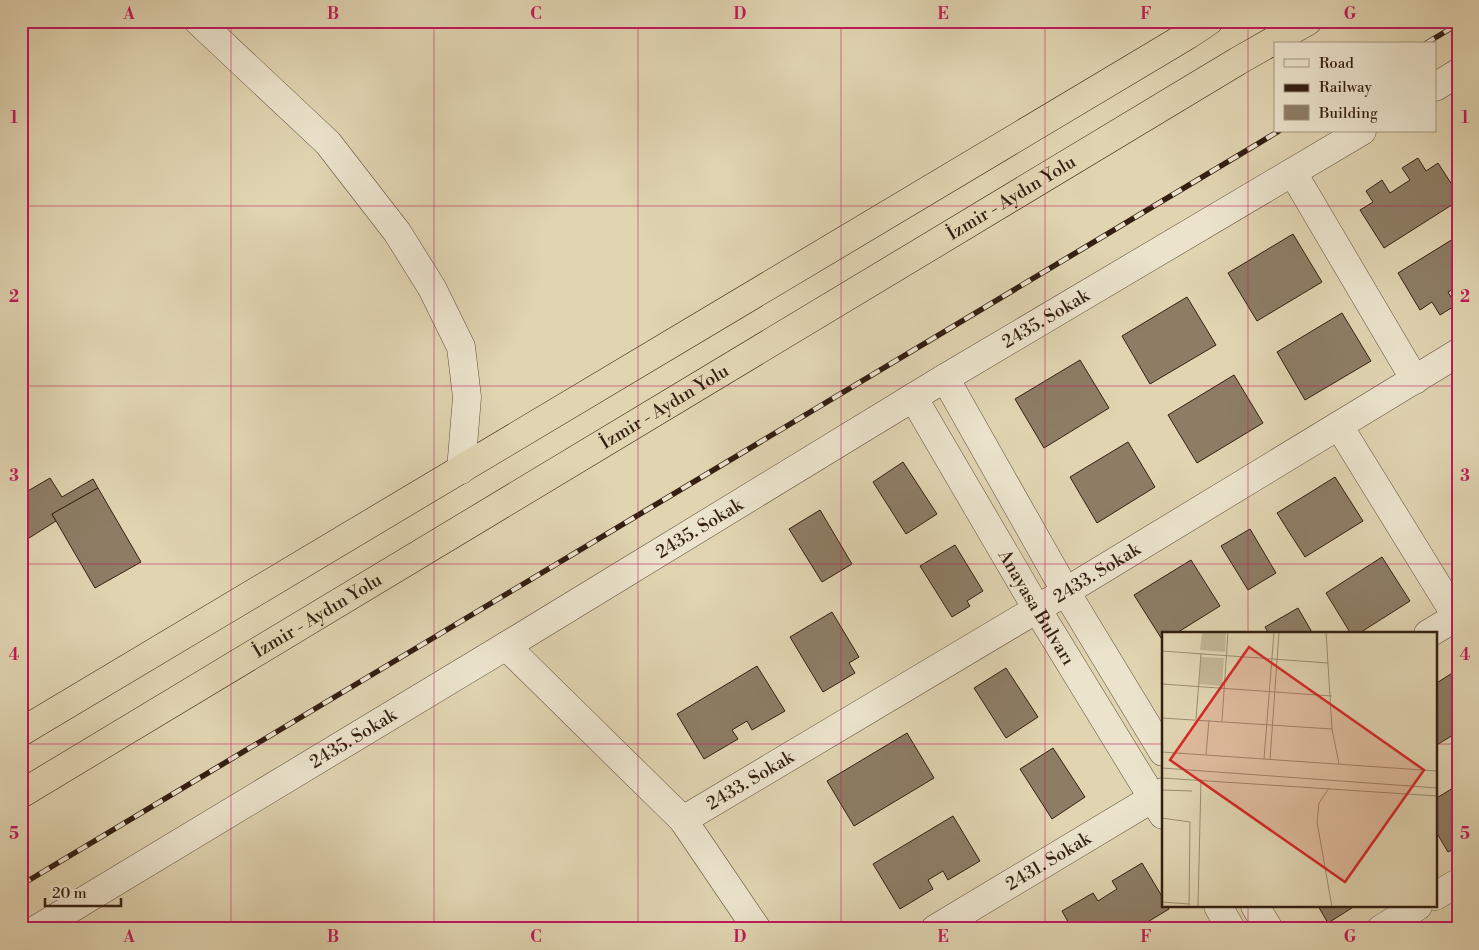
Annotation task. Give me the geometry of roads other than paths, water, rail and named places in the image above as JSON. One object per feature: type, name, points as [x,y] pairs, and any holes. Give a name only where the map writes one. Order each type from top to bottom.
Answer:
[{"type":"highway","points":[[21,732],[1209,21]]},
{"type":"highway","name":"İzmir - Aydın Yolu","points":[[21,794],[1238,61],[1308,21]]},
{"type":"street","points":[[198,21],[328,143],[397,232],[432,288],[462,347],[467,397],[461,470]]},
{"type":"street","points":[[1436,86],[1458,73]]},
{"type":"street","name":"2435. Sokak","points":[[37,929],[945,378],[1360,132]]},
{"type":"street","points":[[1293,173],[1415,380]]},
{"type":"street","name":"2433. Sokak","points":[[682,820],[1066,592],[1458,353]]},
{"type":"street","name":"Anayasa Bulvarı","points":[[945,378],[1066,592],[1162,750]]},
{"type":"street","name":"Anayasa Bulvarı","points":[[913,398],[1037,609],[1159,802]]},
{"type":"street","points":[[1339,426],[1457,617],[1431,632]]},
{"type":"street","points":[[506,646],[682,820],[757,929]]},
{"type":"street","name":"2431. Sokak","points":[[935,929],[1159,802]]},
{"type":"street","points":[[1436,895],[1458,883]]},
{"type":"street","points":[[1219,908],[1231,929]]},
{"type":"street","points":[[1256,908],[1269,929]]},
{"type":"street","points":[[1381,929],[1415,908]]},
{"type":"railway","points":[[1428,42],[1458,24]]},
{"type":"railway","points":[[21,885],[1277,132]]}]
